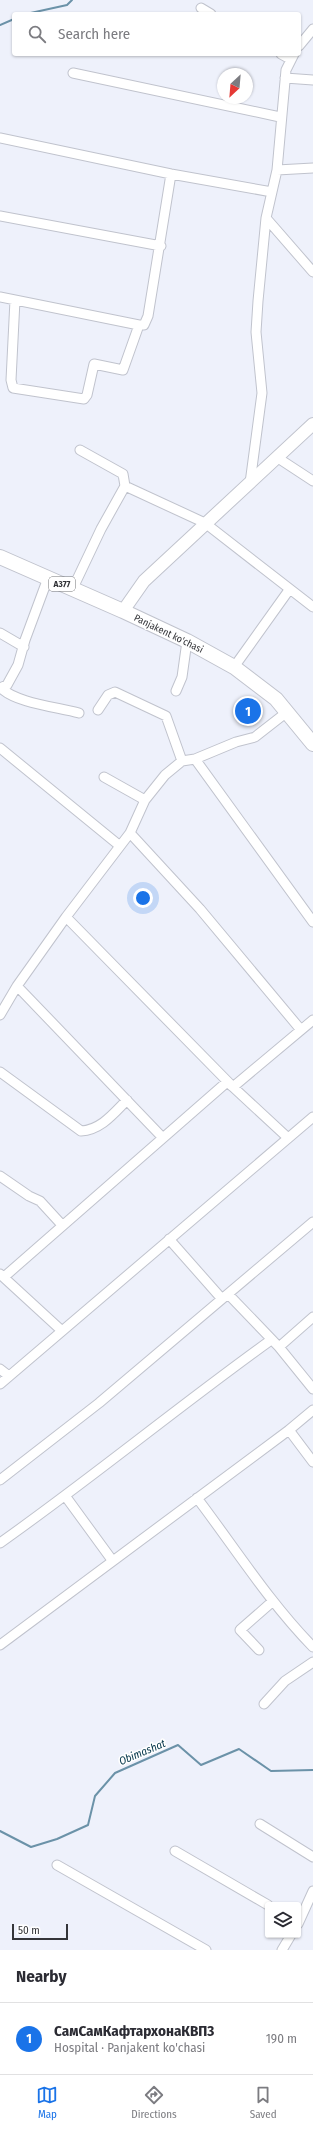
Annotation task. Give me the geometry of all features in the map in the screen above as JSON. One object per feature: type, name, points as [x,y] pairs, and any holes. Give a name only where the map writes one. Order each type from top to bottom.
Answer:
[{"type":"main road","points":[[123,610],[144,581],[313,424]]},
{"type":"main road","name":"Panjakent ko'chasi","points":[[0,557],[123,610],[187,641],[234,667],[264,688],[287,712],[313,744]]},
{"type":"street","points":[[201,8],[208,12]]},
{"type":"street","points":[[301,44],[313,29]]},
{"type":"street","points":[[250,483],[262,393],[256,332],[266,218],[277,170],[280,116],[285,78],[292,57]]},
{"type":"street","points":[[73,73],[280,116]]},
{"type":"street","points":[[285,78],[313,80]]},
{"type":"street","points":[[0,138],[171,174],[272,192]]},
{"type":"street","points":[[277,170],[313,168]]},
{"type":"street","points":[[0,297],[144,325],[147,320],[171,174]]},
{"type":"street","points":[[0,216],[160,246]]},
{"type":"street","points":[[266,218],[313,272]]},
{"type":"street","points":[[15,300],[11,380],[13,388],[84,399],[87,395],[94,364],[123,370],[139,325]]},
{"type":"street","points":[[73,588],[101,529],[125,486],[122,474],[80,450]]},
{"type":"street","points":[[278,458],[313,482]]},
{"type":"street","points":[[125,486],[205,523],[289,590],[313,607]]},
{"type":"street","points":[[48,578],[25,640],[18,665],[7,685],[0,688],[6,694],[21,701],[79,713]]},
{"type":"street","points":[[234,667],[289,590]]},
{"type":"street","points":[[0,633],[24,647]]},
{"type":"street","points":[[176,691],[182,677],[187,641]]},
{"type":"street","points":[[98,710],[108,695],[115,692],[166,716],[182,762]]},
{"type":"street","points":[[1,1009],[66,917],[130,833],[146,800],[165,775],[182,762],[196,759],[236,742],[255,737],[287,712]]},
{"type":"street","points":[[0,748],[120,846]]},
{"type":"street","points":[[196,759],[313,922]]},
{"type":"street","points":[[104,777],[146,800]]},
{"type":"street","points":[[130,833],[200,909],[302,1030]]},
{"type":"street","points":[[66,917],[233,1087],[287,1138]]},
{"type":"street","points":[[17,986],[163,1138]]},
{"type":"street","points":[[233,1087],[313,1020]]},
{"type":"street","points":[[0,1072],[81,1131],[88,1131],[98,1126],[127,1100]]},
{"type":"street","points":[[61,1330],[2,1275],[227,1082],[233,1087]]},
{"type":"street","points":[[0,1384],[61,1330],[313,1117]]},
{"type":"street","points":[[0,1176],[29,1196],[40,1201],[62,1225]]},
{"type":"street","points":[[0,1480],[99,1404],[313,1222]]},
{"type":"street","points":[[169,1239],[278,1347],[313,1389]]},
{"type":"street","points":[[278,1347],[313,1317]]},
{"type":"street","points":[[0,1543],[66,1497],[207,1387],[271,1340]]},
{"type":"street","points":[[0,1369],[9,1376]]},
{"type":"street","points":[[0,1645],[313,1410]]},
{"type":"street","points":[[288,1430],[313,1462]]},
{"type":"street","points":[[66,1497],[112,1560]]},
{"type":"street","points":[[197,1498],[288,1622],[313,1647]]},
{"type":"street","points":[[259,1650],[240,1630],[273,1601]]},
{"type":"street","points":[[264,1704],[285,1681],[313,1662]]},
{"type":"street","points":[[260,1824],[313,1857]]},
{"type":"street","points":[[175,1851],[265,1903]]},
{"type":"street","points":[[57,1865],[206,1950]]},
{"type":"street","points":[[301,1917],[313,1891]]},
{"type":"street","points":[[282,1950],[289,1938]]},
{"type":"waterway","name":"Obimashat","points":[[35,12],[67,5],[72,0]]},
{"type":"waterway","name":"Obimashat","points":[[0,25],[12,20]]},
{"type":"waterway","name":"Obimashat","points":[[0,1831],[31,1847],[57,1839],[88,1825],[95,1796],[115,1773],[178,1745],[201,1765],[239,1749],[271,1771],[313,1770]]},
{"type":"place","name":"СамСамКафтархонаКВП3","points":[[248,711]]}]
